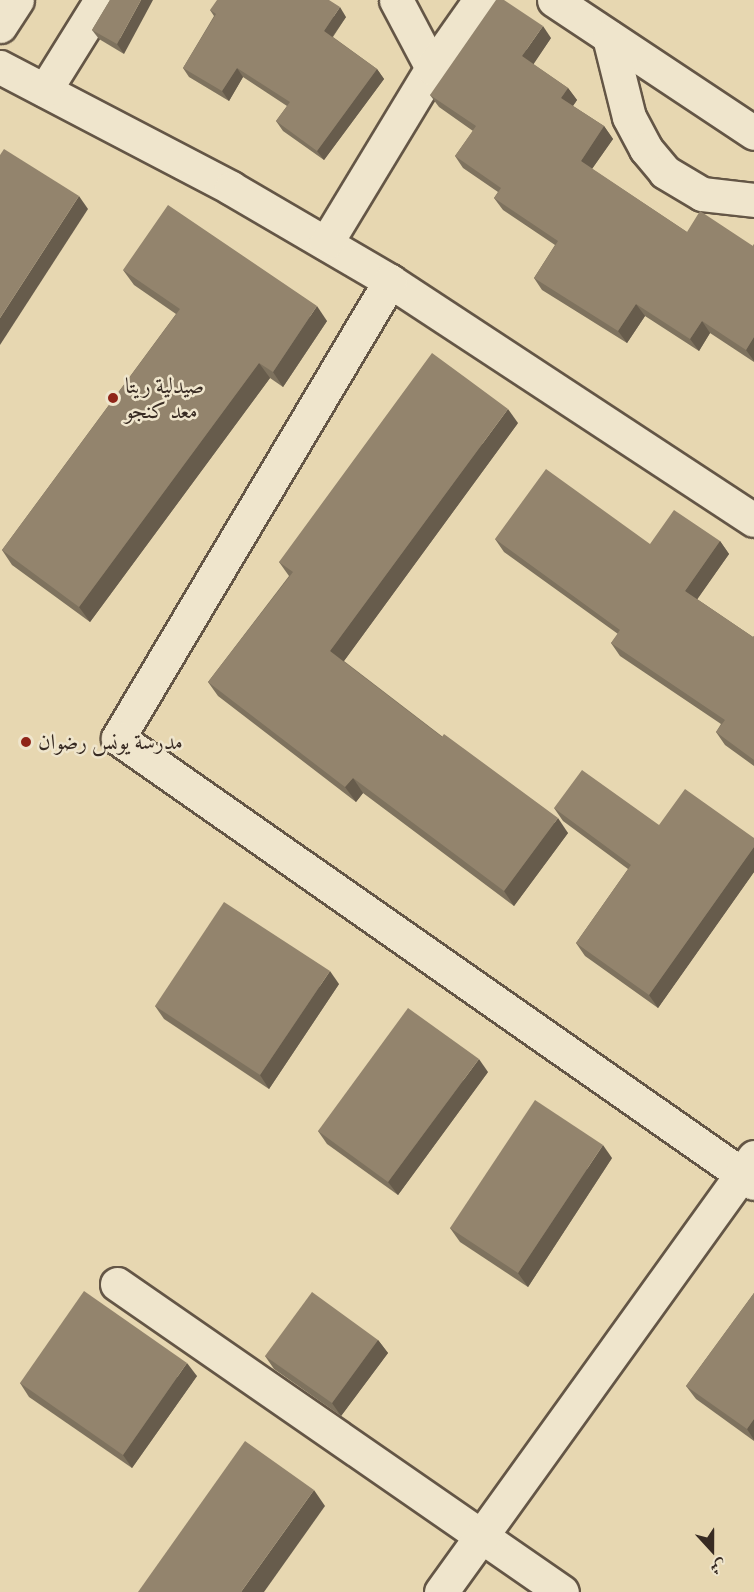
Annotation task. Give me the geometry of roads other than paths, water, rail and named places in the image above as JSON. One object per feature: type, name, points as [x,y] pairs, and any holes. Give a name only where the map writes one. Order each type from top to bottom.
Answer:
[{"type":"street","points":[[0,26],[17,0]]},
{"type":"street","points":[[45,90],[101,0]]},
{"type":"street","points":[[396,0],[432,68]]},
{"type":"street","points":[[326,243],[432,68],[480,0]]},
{"type":"street","points":[[554,0],[754,133]]},
{"type":"street","points":[[609,37],[629,117],[646,149],[665,172],[702,194],[754,200]]},
{"type":"street","points":[[0,67],[231,188],[390,281],[754,520]]},
{"type":"street","points":[[390,281],[118,738],[750,1171],[441,1592]]},
{"type":"street","points":[[117,1284],[562,1592]]},
{"type":"place","name":"صيدلية ريتا معد كنجو","points":[[113,398]]},
{"type":"place","name":"مدرسة يونس رضوان","points":[[26,742]]}]
